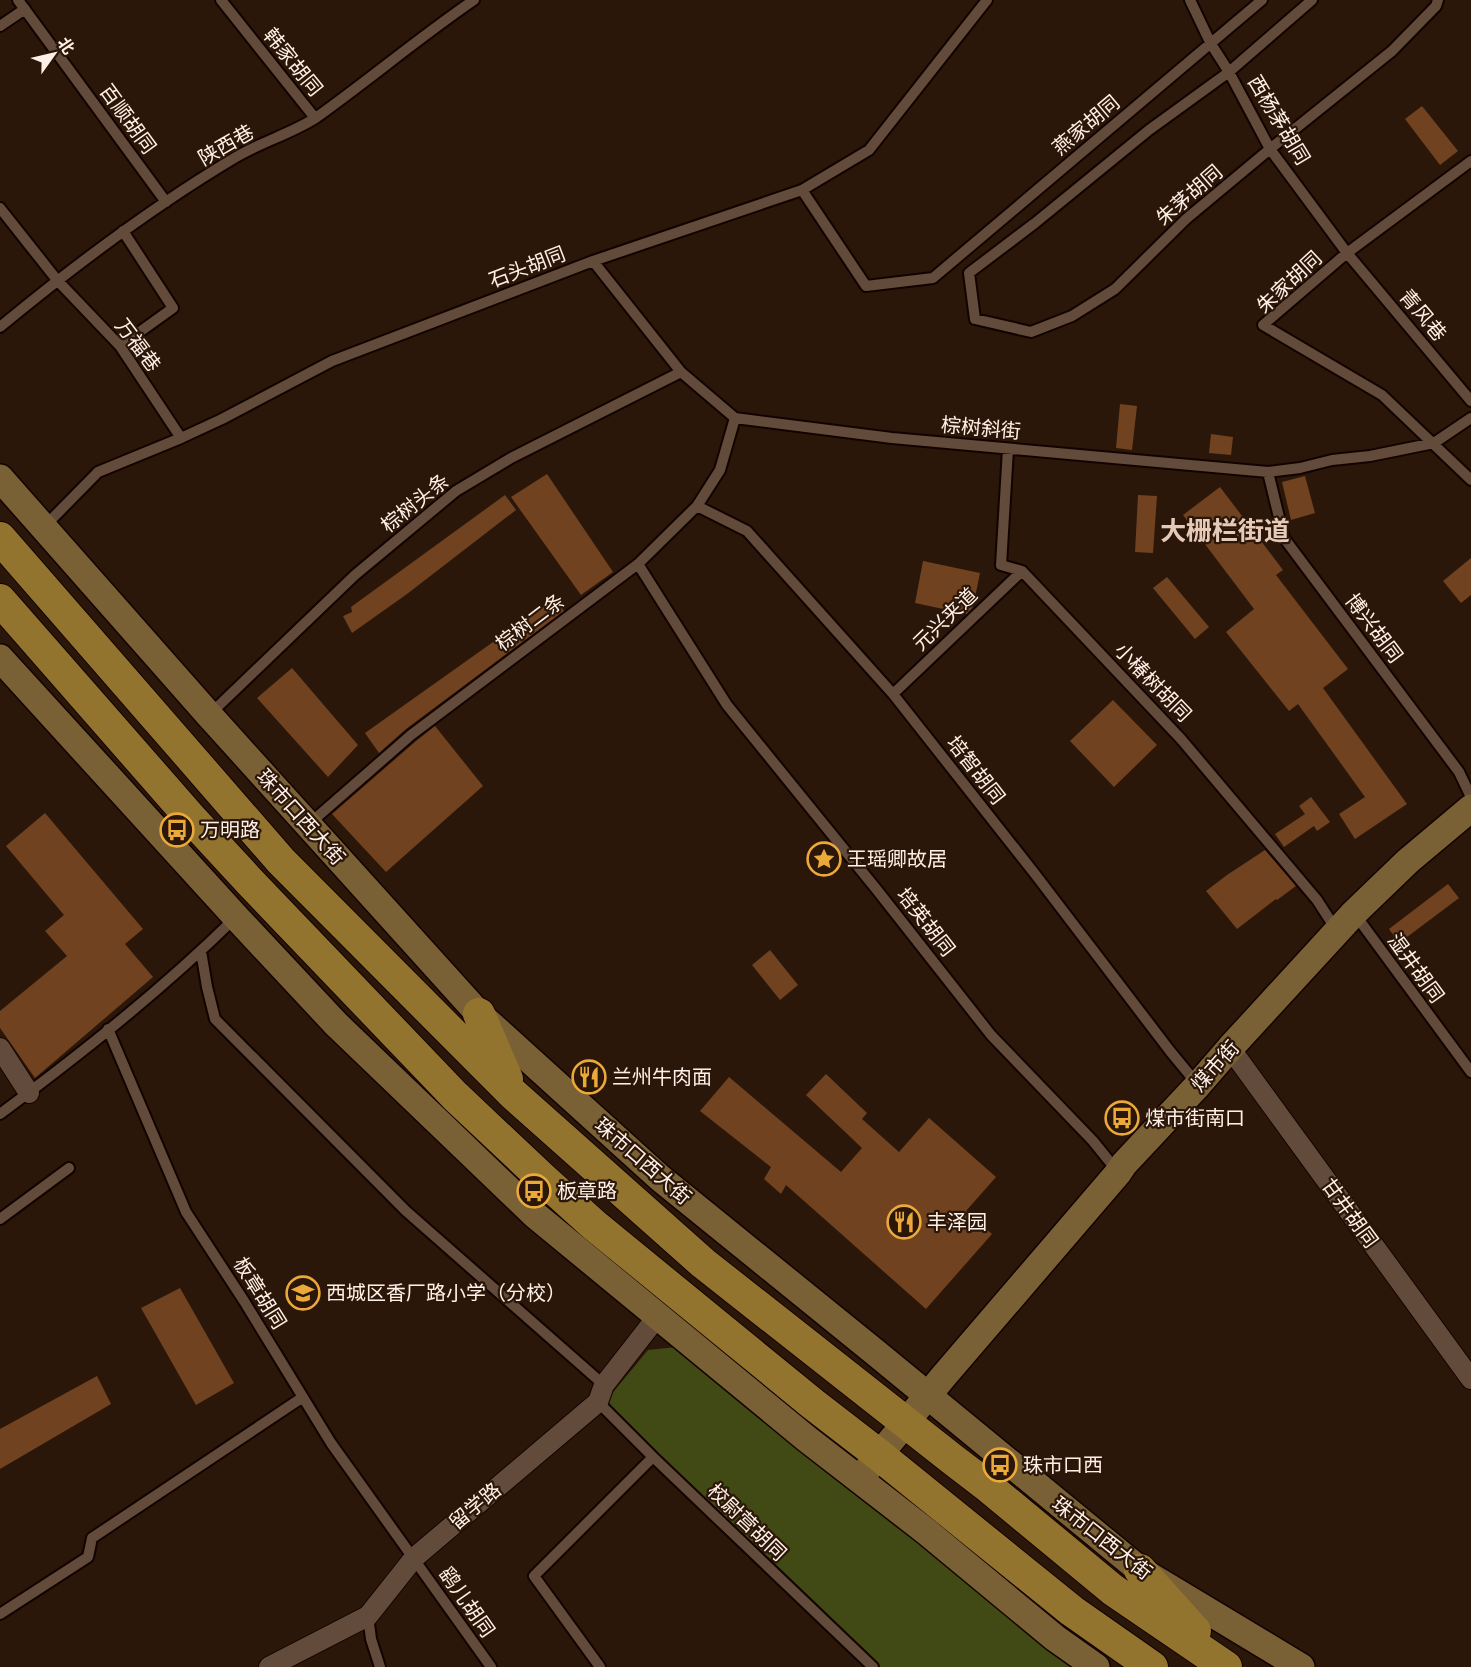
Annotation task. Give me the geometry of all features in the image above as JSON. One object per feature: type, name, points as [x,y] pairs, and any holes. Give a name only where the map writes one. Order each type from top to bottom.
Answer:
[{"type":"main road","name":"珠市口西大街","points":[[0,538],[281,861],[513,1094],[703,1263],[987,1485],[1113,1590],[1227,1667]]},
{"type":"main road","points":[[0,600],[190,817],[455,1096],[594,1225],[1072,1611],[1152,1667]]},
{"type":"main road","points":[[479,1014],[513,1094]]},
{"type":"main road","points":[[1140,1570],[1227,1667]]},
{"type":"main road","points":[[1072,1611],[1122,1667]]},
{"type":"street","name":"珠市口西大街","points":[[0,478],[307,825],[479,1014],[660,1178],[1140,1570],[1301,1667]]},
{"type":"street","points":[[0,658],[336,1024],[526,1207],[807,1439],[927,1532],[1055,1638],[1096,1667]]},
{"type":"street","name":"煤市街","points":[[859,1479],[1124,1164],[1346,922],[1408,861],[1471,808]]},
{"type":"street","points":[[0,1048],[28,1093]]},
{"type":"street","name":"甘井胡同","points":[[1230,1048],[1471,1379]]},
{"type":"street","name":"留学路","points":[[269,1667],[368,1616],[414,1558],[601,1393],[657,1317]]},
{"type":"lane","name":"韩家胡同","points":[[221,0],[315,118]]},
{"type":"lane","name":"陕西巷","points":[[0,327],[57,280],[123,231],[238,156],[315,118],[474,0]]},
{"type":"lane","name":"石头胡同","points":[[43,527],[98,472],[222,419],[332,361],[593,261],[802,190],[869,150],[987,0]]},
{"type":"lane","name":"西杨茅胡同","points":[[1190,0],[1211,44],[1229,72],[1270,149],[1347,253]]},
{"type":"lane","name":"燕家胡同","points":[[802,190],[867,285],[933,278],[1262,0]]},
{"type":"lane","points":[[1229,72],[1312,0]]},
{"type":"lane","name":"朱茅胡同","points":[[1229,72],[1149,130],[1044,216],[969,273],[975,319],[1031,332],[1072,316],[1115,290],[1186,219],[1392,51],[1436,6],[1438,0]]},
{"type":"lane","points":[[0,26],[21,4]]},
{"type":"lane","name":"百顺胡同","points":[[21,4],[166,202]]},
{"type":"lane","name":"朱家胡同","points":[[1434,443],[1382,395],[1263,325],[1347,253],[1471,161]]},
{"type":"lane","name":"万福巷","points":[[0,208],[57,280],[120,346],[181,438]]},
{"type":"lane","points":[[120,346],[173,308],[123,231]]},
{"type":"lane","name":"青风巷","points":[[1347,253],[1471,401]]},
{"type":"lane","points":[[593,261],[681,372],[735,418]]},
{"type":"lane","name":"棕树头条","points":[[209,715],[355,575],[456,491],[511,458],[681,372]]},
{"type":"lane","name":"棕树斜街","points":[[735,418],[892,438],[1268,472],[1434,443]]},
{"type":"lane","name":"棕树二条","points":[[307,825],[411,735],[638,564],[697,506],[720,470],[735,418]]},
{"type":"lane","points":[[1471,418],[1434,443],[1471,480]]},
{"type":"lane","name":"小椿树胡同","points":[[1008,449],[1001,565],[1022,571],[1181,739],[1317,900],[1346,922]]},
{"type":"lane","name":"博兴胡同","points":[[1268,472],[1284,538],[1459,772],[1471,797]]},
{"type":"lane","name":"培智胡同","points":[[697,506],[747,531],[893,694],[1198,1085]]},
{"type":"lane","name":"培英胡同","points":[[638,564],[727,705],[991,1035],[1093,1141],[1118,1173]]},
{"type":"lane","name":"元兴夹道","points":[[893,694],[1022,571]]},
{"type":"lane","points":[[0,1114],[108,1029],[201,951],[236,917]]},
{"type":"lane","name":"湿井胡同","points":[[1346,922],[1471,1072]]},
{"type":"lane","name":"校尉营胡同","points":[[201,951],[215,1019],[406,1211],[601,1393],[653,1457],[873,1667]]},
{"type":"lane","name":"板章胡同","points":[[108,1029],[186,1212],[244,1301],[331,1443],[414,1558]]},
{"type":"lane","points":[[0,1219],[69,1168]]},
{"type":"lane","points":[[0,1614],[88,1557],[92,1538],[303,1397]]},
{"type":"lane","points":[[600,1667],[534,1576],[653,1457]]},
{"type":"lane","name":"鹞儿胡同","points":[[414,1558],[491,1667]]},
{"type":"lane","points":[[368,1616],[371,1639],[380,1667]]},
{"type":"green space","points":[[677,1347],[1076,1667],[880,1667],[605,1402],[648,1350]]},
{"type":"building","points":[[1422,106],[1458,151],[1440,165],[1405,119]]},
{"type":"building","points":[[1120,404],[1137,406],[1132,450],[1116,448]]},
{"type":"building","points":[[1211,434],[1233,437],[1231,455],[1209,453]]},
{"type":"building","points":[[547,474],[613,572],[581,595],[511,497]]},
{"type":"building","points":[[1305,476],[1315,513],[1291,520],[1282,482]]},
{"type":"building","points":[[1220,487],[1283,570],[1276,575],[1348,669],[1323,688],[1407,804],[1355,839],[1339,814],[1365,797],[1298,704],[1289,711],[1226,632],[1254,609],[1183,515]]},
{"type":"building","points":[[505,495],[516,510],[407,594],[352,633],[343,616],[352,612],[351,607]]},
{"type":"building","points":[[1138,495],[1157,496],[1153,553],[1135,552]]},
{"type":"building","points":[[1471,558],[1471,595],[1461,603],[1443,581]]},
{"type":"building","points":[[923,561],[980,573],[973,607],[967,614],[915,603]]},
{"type":"building","points":[[1167,577],[1209,627],[1195,639],[1153,588]]},
{"type":"building","points":[[555,598],[564,611],[406,729],[379,753],[365,733]]},
{"type":"building","points":[[292,668],[358,745],[328,777],[257,698]]},
{"type":"building","points":[[1113,700],[1157,745],[1114,787],[1070,741]]},
{"type":"building","points":[[435,726],[483,786],[386,872],[332,814]]},
{"type":"building","points":[[1311,797],[1330,822],[1317,831],[1314,826],[1284,847],[1275,834],[1305,814],[1299,806]]},
{"type":"building","points":[[45,813],[143,929],[125,944],[153,977],[35,1078],[0,1028],[0,1011],[67,956],[45,931],[64,915],[6,846]]},
{"type":"building","points":[[1265,850],[1296,886],[1237,929],[1206,891]]},
{"type":"building","points":[[1448,884],[1459,898],[1399,943],[1389,929]]},
{"type":"building","points":[[770,950],[798,985],[780,1000],[752,965]]},
{"type":"building","name":"丰泽园","points":[[826,1074],[867,1113],[862,1119],[899,1152],[929,1118],[996,1177],[966,1211],[992,1234],[926,1309],[786,1185],[781,1194],[764,1179],[771,1167],[700,1111],[729,1077],[841,1172],[862,1148],[806,1095]]},
{"type":"building","points":[[180,1288],[234,1383],[196,1405],[141,1308]]},
{"type":"building","points":[[97,1376],[111,1404],[0,1469],[0,1429]]},
{"type":"place","name":"万明路","points":[[177,830]]},
{"type":"place","name":"王瑶卿故居","points":[[824,859]]},
{"type":"place","name":"兰州牛肉面","points":[[589,1077]]},
{"type":"place","name":"煤市街南口","points":[[1122,1118]]},
{"type":"place","name":"板章路","points":[[534,1191]]},
{"type":"place","name":"丰泽园","points":[[904,1222]]},
{"type":"place","name":"西城区香厂路小学（分校）","points":[[303,1293]]},
{"type":"place","name":"珠市口西","points":[[1000,1465]]},
{"type":"district","name":"大栅栏街道","points":[[1225,531]]}]
